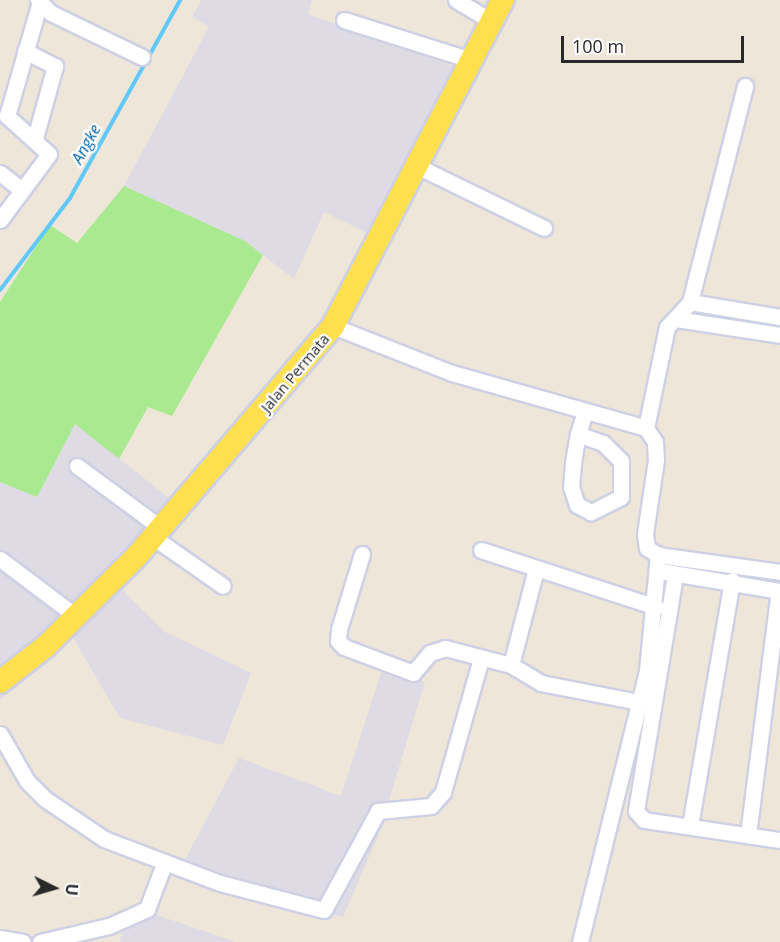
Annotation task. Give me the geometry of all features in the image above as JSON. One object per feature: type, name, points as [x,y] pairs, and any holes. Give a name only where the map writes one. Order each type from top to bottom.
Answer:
[{"type":"main road","name":"Jalan Permata","points":[[0,682],[77,617],[157,532],[333,326],[419,167],[503,0]]},
{"type":"street","points":[[456,0],[493,22]]},
{"type":"street","points":[[0,220],[49,153],[35,138],[7,116],[39,2],[142,57]]},
{"type":"street","points":[[344,20],[474,61]]},
{"type":"street","points":[[25,51],[55,66],[35,138]]},
{"type":"street","points":[[745,86],[690,302],[667,327],[646,428],[655,442],[656,460],[645,542],[657,562],[675,574],[732,581],[780,591],[748,835]]},
{"type":"street","points":[[419,167],[544,228]]},
{"type":"street","points":[[0,173],[22,190]]},
{"type":"street","points":[[690,302],[780,317]]},
{"type":"street","points":[[676,319],[780,335]]},
{"type":"street","points":[[333,326],[423,363],[584,414],[646,428]]},
{"type":"street","points":[[578,434],[603,443],[621,461],[621,497],[591,512],[580,509],[572,493],[578,434],[584,414]]},
{"type":"street","points":[[77,466],[224,586]]},
{"type":"street","points":[[481,550],[656,607]]},
{"type":"street","points":[[362,554],[338,641],[412,673],[439,649],[511,665],[541,682],[639,702]]},
{"type":"street","points":[[0,559],[77,617]]},
{"type":"street","points":[[657,562],[780,572]]},
{"type":"street","points":[[580,942],[639,702],[656,607],[657,562]]},
{"type":"street","points":[[511,665],[536,569]]},
{"type":"street","points":[[675,574],[636,811],[644,820],[780,840]]},
{"type":"street","points":[[690,826],[732,581]]},
{"type":"street","points":[[0,734],[27,781],[67,818],[164,864],[319,910],[328,908],[378,811],[430,806],[443,792],[481,659]]},
{"type":"street","points":[[40,942],[109,926],[147,909],[164,864]]},
{"type":"street","points":[[0,938],[22,942]]},
{"type":"shaded area","points":[[201,0],[312,0],[308,14],[461,69],[380,239],[324,212],[294,279],[245,241],[124,186],[209,27],[192,17]]},
{"type":"shaded area","points":[[75,424],[182,508],[113,581],[165,632],[251,673],[223,745],[120,718],[72,636],[0,700],[0,482],[37,497]]},
{"type":"shaded area","points":[[383,667],[425,682],[378,836],[343,917],[181,867],[239,758],[341,796]]},
{"type":"shaded area","points":[[151,913],[236,942],[120,942],[123,924]]},
{"type":"green space","points":[[124,186],[245,241],[263,255],[172,416],[148,407],[119,459],[75,424],[37,497],[0,482],[0,302],[50,225],[77,243]]},
{"type":"waterway","name":"Angke","points":[[0,290],[70,198],[180,0]]}]
